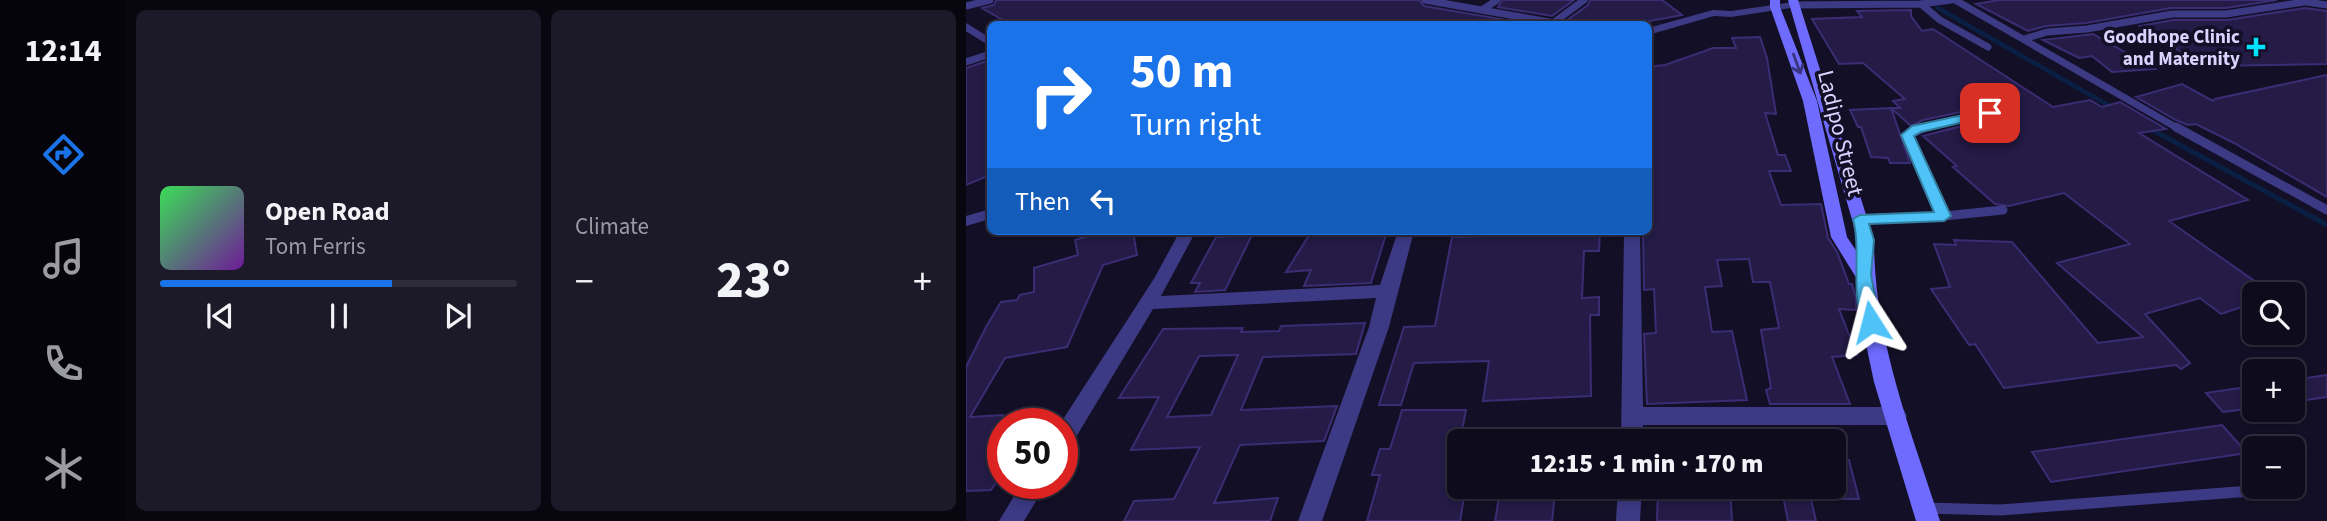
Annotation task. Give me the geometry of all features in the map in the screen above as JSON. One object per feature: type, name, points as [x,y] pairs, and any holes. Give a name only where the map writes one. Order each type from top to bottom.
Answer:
[{"type":"main road","name":"Ladipo Street","points":[[1793,2],[1826,101],[1866,240],[1863,275],[1875,346],[1926,514]]},
{"type":"main road","name":"Ladipo Street","points":[[1775,4],[1810,101],[1839,237],[1863,275]]},
{"type":"street","points":[[1652,32],[1713,13],[1731,14],[1793,2]]},
{"type":"street","points":[[1652,42],[1724,20],[1731,14]]},
{"type":"street","points":[[966,221],[987,215]]},
{"type":"street","points":[[966,232],[987,227]]},
{"type":"street","points":[[1078,415],[1148,303],[1186,235]]},
{"type":"street","points":[[1310,521],[1379,327],[1405,235]]},
{"type":"street","points":[[1632,235],[1632,429]]},
{"type":"street","points":[[1148,303],[1387,291]]},
{"type":"street","points":[[1633,416],[1896,416]]},
{"type":"street","points":[[1012,521],[1025,499]]},
{"type":"street","points":[[1628,521],[1629,499]]},
{"type":"lane","points":[[966,6],[990,0]]},
{"type":"lane","points":[[1425,0],[1541,21]]},
{"type":"lane","points":[[1482,10],[1497,0]]},
{"type":"lane","points":[[1560,21],[1584,0]]},
{"type":"lane","points":[[1793,2],[1921,4],[1953,0],[2107,89],[2327,210]]},
{"type":"lane","points":[[2293,0],[2327,5]]},
{"type":"lane","points":[[2024,39],[2055,31],[2087,29],[2172,14],[2226,14],[2304,2]]},
{"type":"lane","points":[[1921,4],[1940,20],[1988,47]]},
{"type":"lane","points":[[966,27],[987,40]]},
{"type":"lane","points":[[966,62],[987,55]]},
{"type":"lane","points":[[1944,216],[1908,135],[1917,129],[1990,113]]},
{"type":"lane","points":[[1860,219],[2003,211]]},
{"type":"lane","points":[[1926,514],[2242,492]]},
{"type":"building","points":[[996,0],[1419,0],[1424,6],[1512,21],[1005,21],[982,8],[994,5]]},
{"type":"building","points":[[1503,0],[1574,0],[1552,16],[1498,7]]},
{"type":"building","points":[[1590,0],[1662,0],[1682,15],[1650,21],[1566,21],[1588,5]]},
{"type":"building","points":[[1999,0],[2277,0],[2226,8],[2171,8],[2028,31],[1976,4]]},
{"type":"building","points":[[2305,8],[2327,11],[2327,64],[2203,66],[2140,26],[2173,20],[2227,20]]},
{"type":"building","points":[[1911,10],[1911,16],[1922,31],[1933,29],[2053,107],[2090,100],[2102,107],[2120,102],[2166,129],[2139,133],[2248,200],[2169,221],[2256,282],[2242,282],[2242,307],[2221,314],[2200,298],[2145,314],[2190,363],[2181,369],[2176,365],[2004,388],[1975,344],[1969,345],[1931,289],[1950,287],[1934,244],[1956,245],[1954,240],[2012,242],[2098,343],[2143,337],[2057,263],[2130,244],[2064,193],[2009,206],[1995,204],[1923,136],[1992,118],[1996,113],[1994,107],[1923,120],[1911,126],[1891,108],[1900,108],[1893,101],[1905,99],[1863,63],[1839,64],[1812,19],[1862,17],[1857,11]]},
{"type":"building","points":[[2093,34],[2155,69],[2112,72],[2092,56],[2079,58],[2043,40]]},
{"type":"building","points":[[1760,37],[1767,58],[1776,114],[1765,113],[1778,155],[1785,155],[1791,171],[1769,171],[1781,205],[1821,204],[1828,238],[1837,252],[1849,284],[1852,284],[1856,310],[1839,309],[1857,355],[1832,357],[1850,404],[1770,404],[1766,390],[1771,388],[1761,330],[1779,328],[1770,282],[1753,282],[1749,259],[1717,260],[1722,286],[1705,287],[1712,332],[1732,331],[1747,400],[1647,404],[1644,334],[1656,333],[1654,289],[1644,290],[1643,235],[1652,235],[1652,67],[1665,65],[1713,48],[1736,48],[1732,38]]},
{"type":"building","points":[[987,61],[987,176],[966,185],[966,68]]},
{"type":"building","points":[[2327,75],[2327,197],[2234,143],[2196,124],[2188,125],[2176,120],[2136,97],[2182,84],[2213,101]]},
{"type":"building","points":[[1891,108],[1910,163],[1890,163],[1888,158],[1871,157],[1861,127],[1858,127],[1850,110]]},
{"type":"building","points":[[1091,235],[1134,235],[1137,255],[1103,265],[1067,347],[1005,358],[970,417],[987,416],[987,490],[966,491],[966,367],[1001,302],[1017,300],[1020,295],[1034,292],[1034,268],[1078,255],[1075,240]]},
{"type":"building","points":[[1252,235],[1225,290],[1195,292],[1200,283],[1191,283],[1216,237]]},
{"type":"building","points":[[1309,235],[1386,235],[1371,283],[1304,286],[1311,270],[1286,272]]},
{"type":"building","points":[[1600,235],[1599,251],[1584,251],[1582,298],[1599,297],[1599,315],[1590,315],[1591,396],[1483,401],[1489,361],[1414,363],[1401,405],[1379,405],[1404,327],[1435,326],[1452,237]]},
{"type":"building","points":[[1365,323],[1356,354],[1263,357],[1241,410],[1337,406],[1324,441],[1240,445],[1214,503],[1278,498],[1270,521],[1124,521],[1134,501],[1174,499],[1200,447],[1131,450],[1159,397],[1119,398],[1163,329],[1243,328],[1241,332],[1279,331],[1281,326]],"holes":[[[1238,355],[1211,415],[1167,417],[1199,356]]]},
{"type":"building","points":[[2327,375],[2327,397],[2305,400],[2305,378]]},
{"type":"building","points":[[2242,388],[2242,410],[2223,412],[2206,393]]},
{"type":"building","points":[[1402,410],[1466,410],[1462,429],[1447,429],[1447,499],[1464,499],[1460,521],[1367,521],[1380,475],[1372,475],[1380,449],[1390,449]]},
{"type":"building","points":[[2222,425],[2242,447],[2242,454],[2051,482],[2032,452]]},
{"type":"building","points":[[1846,460],[1849,460],[1859,499],[1846,499]]},
{"type":"building","points":[[1499,499],[1555,499],[1552,521],[1495,521]]},
{"type":"building","points":[[1658,499],[1731,499],[1732,521],[1657,521]]},
{"type":"building","points":[[1784,499],[1811,499],[1816,521],[1788,521]]},
{"type":"waterway","points":[[1938,8],[2113,108]]},
{"type":"waterway","points":[[2150,129],[2147,127],[2327,225]]},
{"type":"place","name":"Goodhope Clinic and Maternity","points":[[2256,47]]},
{"type":"route","points":[[1871,322],[1863,275],[1866,240],[1860,219],[1944,216],[1908,135],[1917,129],[1990,113]]}]
